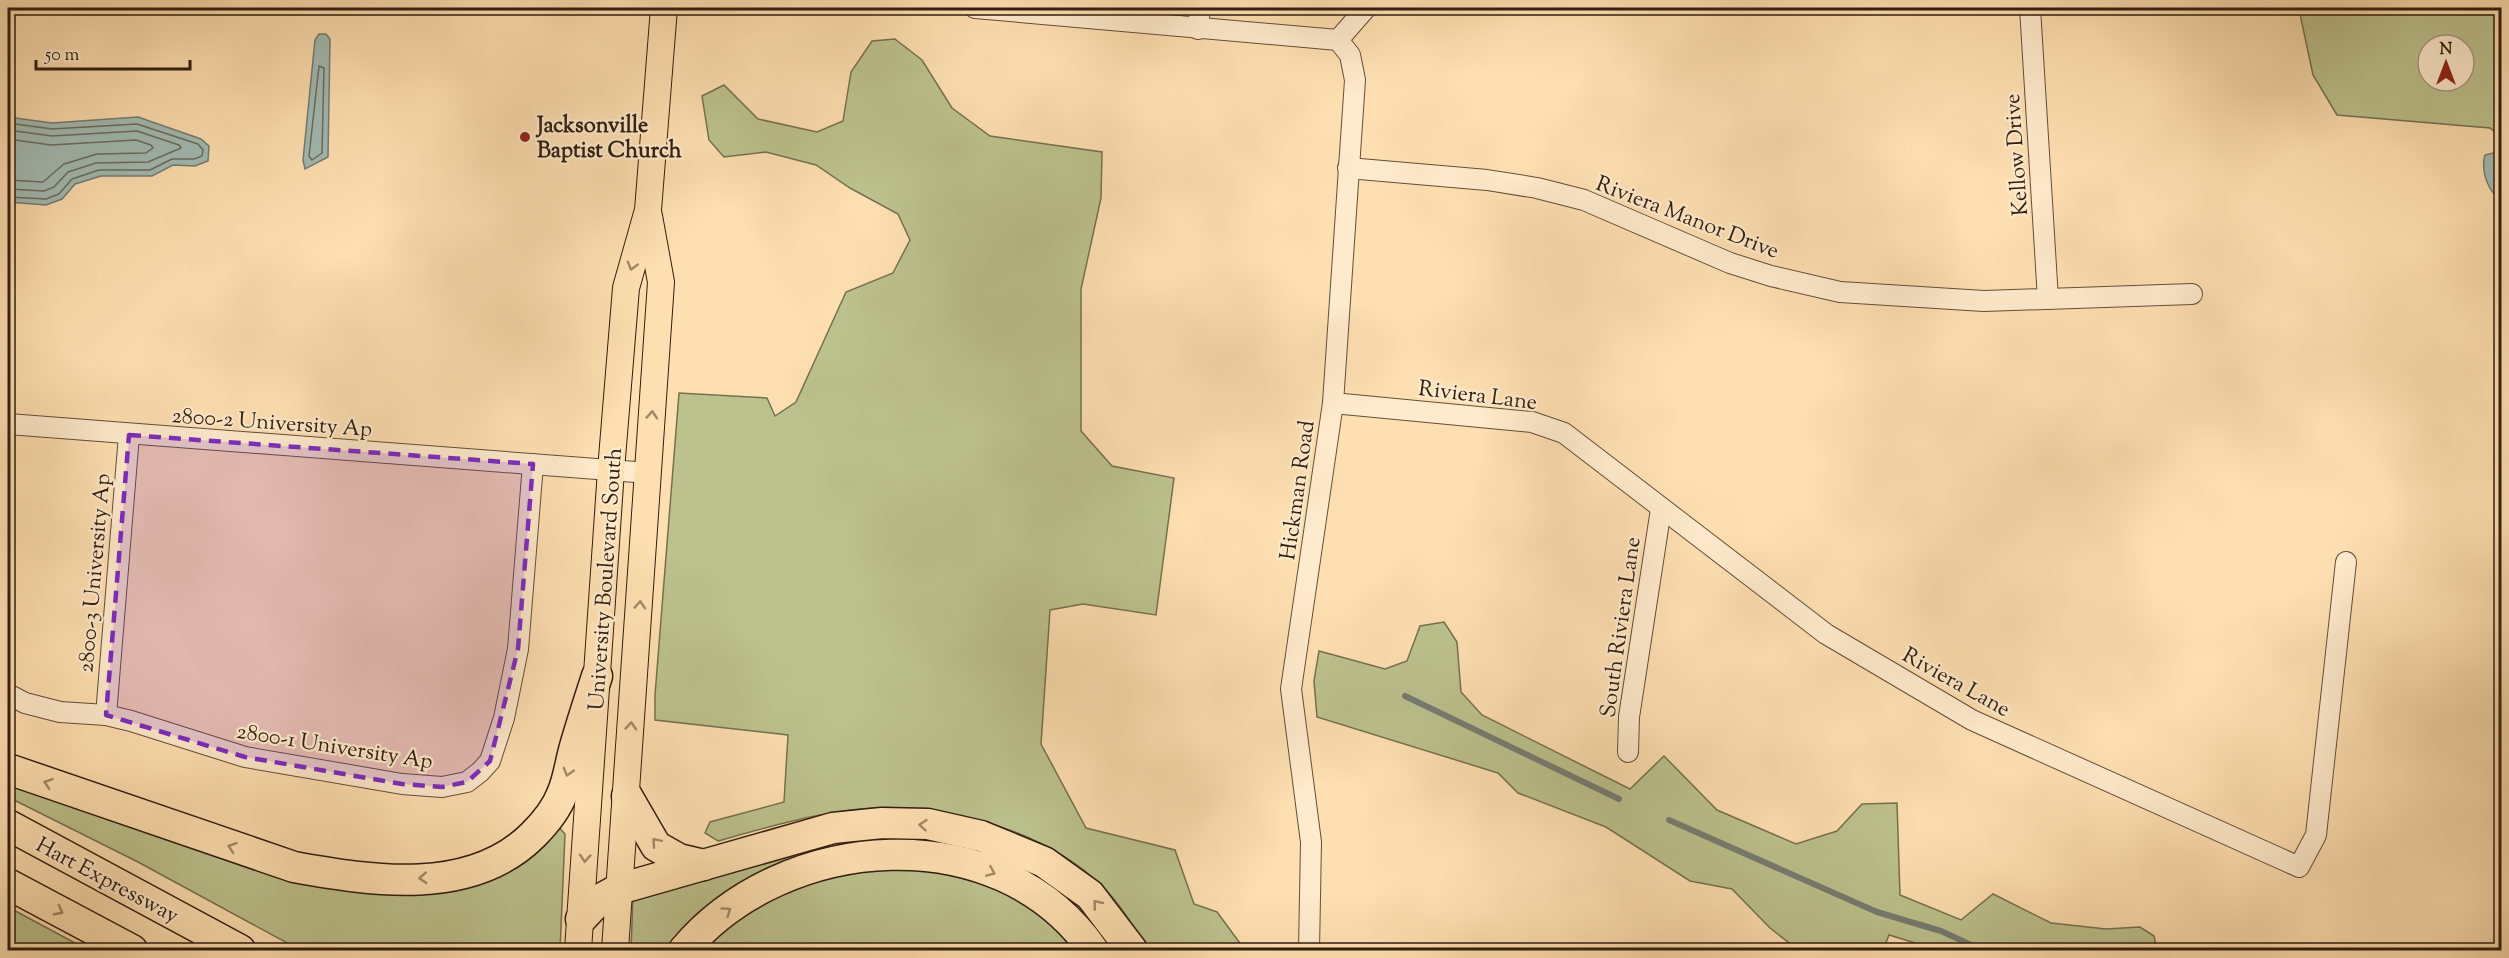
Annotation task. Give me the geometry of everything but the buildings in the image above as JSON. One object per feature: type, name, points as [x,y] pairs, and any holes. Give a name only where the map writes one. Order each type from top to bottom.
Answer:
[{"type":"highway","points":[[8,769],[294,867],[337,875],[383,879],[452,876],[478,870],[504,858],[524,844],[545,823],[562,795],[597,676]]},
{"type":"highway","points":[[627,796],[656,846],[679,859],[704,865]]},
{"type":"highway","points":[[581,919],[599,900],[619,889],[833,828],[882,823],[928,824],[981,836],[1044,862],[1090,895],[1132,951]]},
{"type":"highway","name":"Hart Expressway","points":[[8,825],[240,951]]},
{"type":"highway","points":[[684,951],[714,921],[745,898],[797,871],[841,859],[888,853],[933,856],[979,867],[1018,884],[1054,907],[1081,933],[1093,951]]},
{"type":"highway","points":[[8,884],[132,951]]},
{"type":"main road","name":"University Boulevard South","points":[[579,951],[611,470],[626,288],[648,210],[664,8]]},
{"type":"main road","name":"University Boulevard South","points":[[615,951],[661,282],[648,210]]},
{"type":"street","points":[[975,8],[1338,40],[1366,8]]},
{"type":"street","points":[[1198,29],[1200,8]]},
{"type":"street","name":"Kellow Drive","points":[[2030,8],[2048,299]]},
{"type":"street","name":"Hickman Road","points":[[1309,951],[1311,842],[1291,689],[1333,403],[1355,81],[1350,55],[1338,40]]},
{"type":"street","name":"Riviera Manor Drive","points":[[1348,168],[1487,180],[1584,200],[1730,263],[1771,276],[1840,292],[1984,301],[2192,294]]},
{"type":"street","name":"Riviera Lane","points":[[1333,403],[1532,422],[1564,434],[1826,634],[1972,720],[2299,867],[2316,835],[2346,562]]},
{"type":"street","name":"2800-2 University Ap","points":[[8,424],[533,464]]},
{"type":"street","name":"2800-3 University Ap","points":[[106,715],[129,435]]},
{"type":"street","points":[[533,464],[649,473]]},
{"type":"street","name":"2800-1 University Ap","points":[[8,694],[25,704],[60,712],[106,715],[245,757],[402,784],[442,787],[467,782],[490,761],[504,718],[518,650],[533,464]]},
{"type":"street","name":"South Riviera Lane","points":[[1628,752],[1629,717],[1661,509]]},
{"type":"highlighted area","points":[[129,435],[533,464],[518,649],[490,761],[467,782],[442,787],[402,784],[245,757],[106,715]]},
{"type":"green space","points":[[2302,8],[2501,8],[2501,80],[2498,80],[2496,91],[2501,93],[2501,137],[2490,128],[2337,115],[2313,75],[2300,14]]},
{"type":"green space","points":[[895,39],[922,60],[952,108],[990,136],[1102,152],[1101,198],[1081,289],[1081,431],[1112,466],[1174,478],[1156,615],[1083,604],[1050,610],[1041,744],[1086,828],[1175,850],[1194,904],[1217,912],[1245,950],[1148,950],[1116,901],[1078,866],[1050,848],[1018,833],[951,814],[916,809],[850,810],[800,819],[718,841],[705,833],[710,822],[784,802],[788,735],[655,720],[655,695],[679,393],[767,398],[775,416],[796,402],[846,292],[893,273],[910,240],[898,214],[850,188],[816,165],[766,152],[724,157],[709,140],[702,96],[724,85],[758,119],[817,132],[843,121],[851,72],[872,41]]},
{"type":"green space","points":[[1444,622],[1457,642],[1461,692],[1482,715],[1630,789],[1664,756],[1717,810],[1796,844],[1837,831],[1862,804],[1897,803],[1900,895],[1961,920],[1993,894],[2051,923],[2106,929],[2140,927],[2154,936],[2157,950],[1938,950],[1889,935],[1883,950],[1798,950],[1770,928],[1732,889],[1690,881],[1606,827],[1518,793],[1498,773],[1317,717],[1314,681],[1319,651],[1385,669],[1407,661],[1420,626]]},
{"type":"green space","points":[[8,776],[422,887],[556,824],[565,834],[560,950],[300,950],[138,862],[8,797]]},
{"type":"green space","points":[[793,848],[797,861],[671,950],[631,950],[633,894]]},
{"type":"green space","points":[[861,865],[947,868],[1022,897],[1081,950],[697,950],[770,893]]},
{"type":"green space","points":[[8,907],[88,950],[9,950]]},
{"type":"water","points":[[319,34],[326,34],[330,39],[328,157],[305,169],[303,160],[315,40]]},
{"type":"water","points":[[8,117],[52,123],[138,117],[201,139],[209,146],[208,161],[195,166],[173,165],[152,176],[101,176],[75,184],[62,199],[46,205],[8,202]]},
{"type":"water","points":[[2501,151],[2501,196],[2496,196],[2487,182],[2484,160],[2485,155]]},
{"type":"waterway","points":[[1405,696],[1619,799]]},
{"type":"waterway","points":[[1669,820],[1877,912],[1941,931],[1982,950]]},
{"type":"place","name":"Jacksonville Baptist Church","points":[[525,137]]}]
